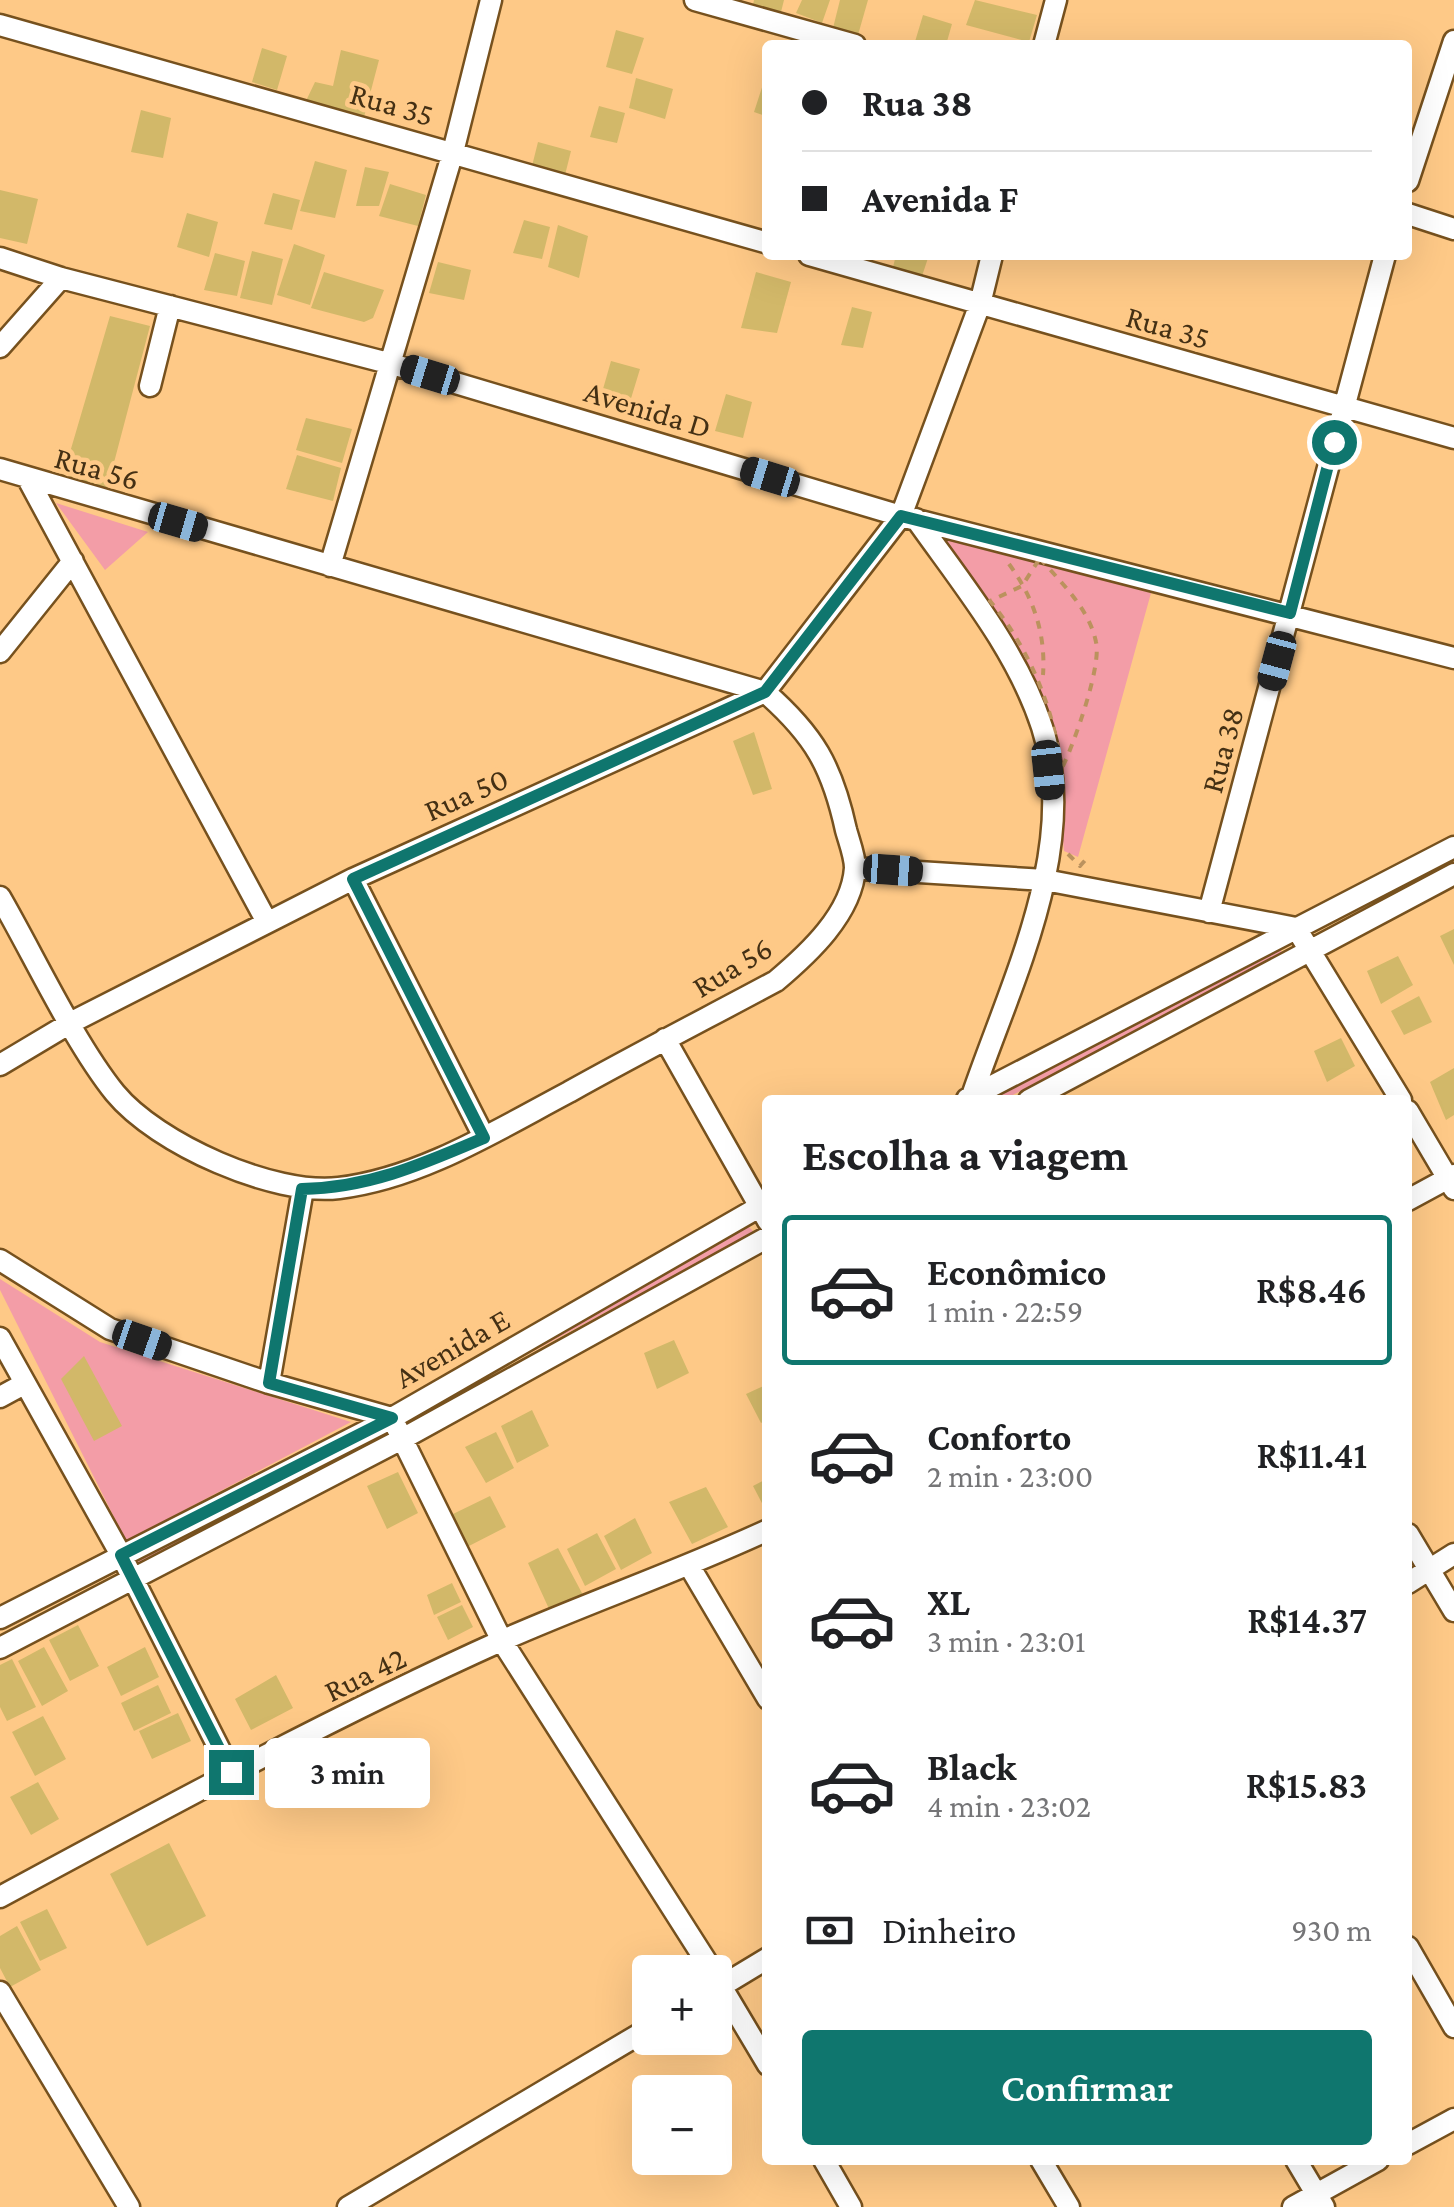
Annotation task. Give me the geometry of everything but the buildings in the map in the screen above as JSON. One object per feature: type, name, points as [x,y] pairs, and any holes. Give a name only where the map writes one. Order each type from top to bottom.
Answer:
[{"type":"street","points":[[330,566],[453,152],[491,0]]},
{"type":"street","points":[[695,0],[838,40]]},
{"type":"street","points":[[1045,40],[1056,0]]},
{"type":"street","name":"Rua 35","points":[[0,25],[762,241]]},
{"type":"street","points":[[1412,169],[1454,41]]},
{"type":"street","points":[[1412,215],[1454,229]]},
{"type":"street","name":"Avenida D","points":[[0,258],[61,278],[392,364],[908,517],[1454,658]]},
{"type":"street","name":"Rua 35","points":[[826,260],[1454,438]]},
{"type":"street","name":"Rua 50","points":[[0,1064],[72,1022],[353,879],[765,692],[908,517],[980,304],[991,260]]},
{"type":"street","name":"Rua 38","points":[[1209,912],[1384,260]]},
{"type":"street","points":[[0,347],[61,278]]},
{"type":"street","points":[[150,386],[170,306]]},
{"type":"street","name":"Rua 56","points":[[0,469],[765,692],[819,748],[837,787],[854,868],[840,909],[814,950],[776,982],[484,1138],[400,1174],[339,1188],[302,1189],[218,1162],[163,1134],[116,1094],[0,897]]},
{"type":"street","points":[[28,479],[266,922]]},
{"type":"street","points":[[908,517],[997,634],[1043,730],[1054,822],[1045,880],[969,1095]]},
{"type":"street","points":[[0,652],[72,560]]},
{"type":"street","points":[[974,1095],[1454,847]]},
{"type":"street","points":[[854,868],[1045,880],[1296,928],[1398,1095]]},
{"type":"street","points":[[1039,1095],[1454,874]]},
{"type":"street","points":[[353,879],[484,1138]]},
{"type":"street","points":[[665,1040],[762,1205]]},
{"type":"street","points":[[1412,1117],[1452,1181],[1412,1198]]},
{"type":"street","points":[[269,1383],[302,1189]]},
{"type":"street","name":"Avenida E","points":[[0,1618],[392,1418],[762,1212]]},
{"type":"street","name":"Avenida E","points":[[0,1648],[404,1438],[762,1240]]},
{"type":"street","points":[[0,1260],[110,1329],[269,1383],[392,1418],[502,1641],[700,1955]]},
{"type":"street","points":[[0,1338],[121,1555],[231,1772]]},
{"type":"street","points":[[0,1398],[24,1384]]},
{"type":"street","name":"Rua 42","points":[[0,1897],[231,1772],[502,1641],[690,1566],[762,1533]]},
{"type":"street","points":[[1412,1540],[1454,1611]]},
{"type":"street","points":[[1412,1580],[1454,1554]]},
{"type":"street","points":[[690,1566],[762,1690]]},
{"type":"street","points":[[1412,1954],[1454,2028]]},
{"type":"street","points":[[732,1974],[762,1961]]},
{"type":"street","points":[[0,1992],[129,2207]]},
{"type":"street","points":[[732,2007],[762,2054]]},
{"type":"street","points":[[348,2207],[632,2039]]},
{"type":"street","points":[[1412,2142],[1454,2119]]},
{"type":"street","points":[[827,2165],[851,2207]]},
{"type":"street","points":[[1043,2165],[1068,2207]]},
{"type":"street","points":[[1299,2165],[1320,2200]]},
{"type":"street","points":[[1293,2207],[1320,2200],[1371,2165]]},
{"type":"path","points":[[1001,552],[1024,584],[1038,617],[1044,662],[1040,690],[1058,742],[1061,770],[1098,646],[1076,601],[1040,558],[1024,584]]},
{"type":"shaded area","points":[[56,503],[148,532],[105,570]]},
{"type":"shaded area","points":[[949,531],[1151,593],[1078,857],[1064,851],[1053,731],[1014,640],[938,544],[939,536]]},
{"type":"shaded area","points":[[1280,948],[1282,953],[1275,958],[1013,1095],[991,1095]]},
{"type":"shaded area","points":[[747,1225],[753,1231],[750,1235],[431,1406]]},
{"type":"shaded area","points":[[0,1279],[100,1342],[351,1422],[126,1541],[0,1290]]},
{"type":"shaded area","points":[[383,1429],[388,1434],[384,1439],[140,1564],[132,1560]]},
{"type":"route","points":[[231,1772],[121,1555],[392,1418],[269,1383],[302,1189],[339,1188],[400,1174],[484,1138],[353,879],[765,692],[901,516],[1290,613],[1334,442]]}]
